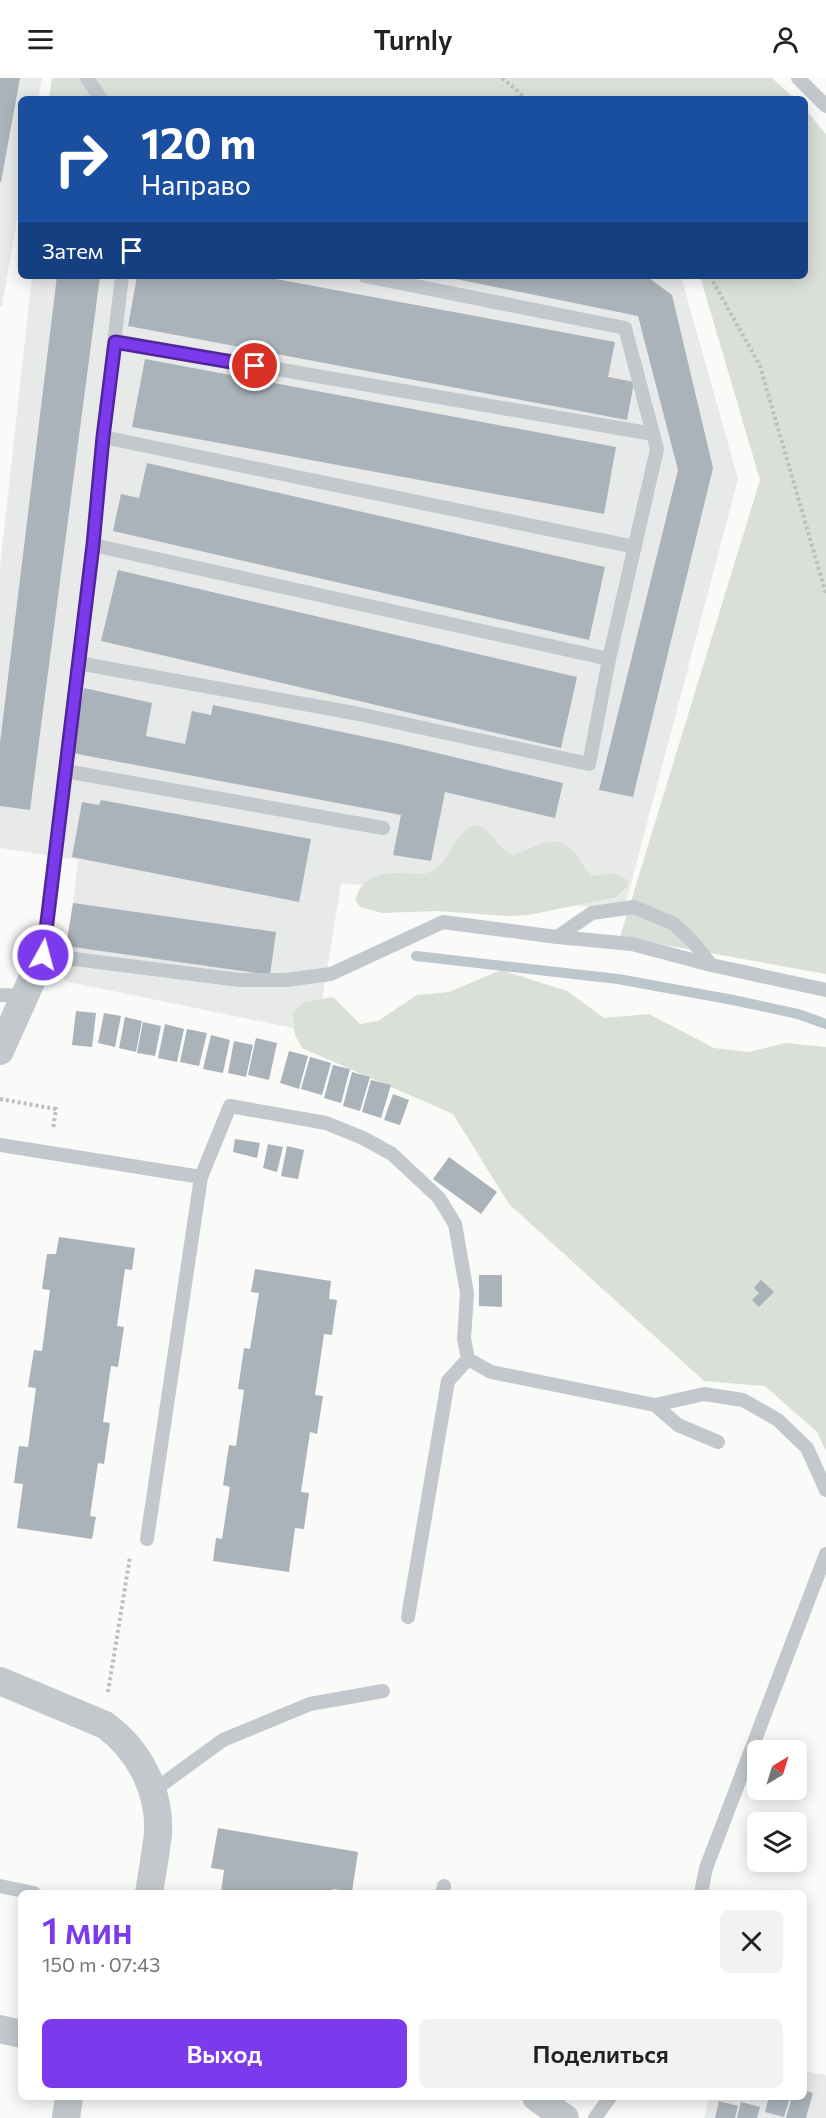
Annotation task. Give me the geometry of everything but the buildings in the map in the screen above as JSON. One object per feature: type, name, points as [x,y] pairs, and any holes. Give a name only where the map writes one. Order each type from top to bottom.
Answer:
[{"type":"street","points":[[0,1051],[12,995],[43,955]]},
{"type":"street","points":[[0,1681],[105,1725],[118,1735],[142,1763],[153,1791],[158,1831],[149,1890]]},
{"type":"street","points":[[0,2029],[18,2033]]},
{"type":"street","points":[[66,2118],[69,2100]]},
{"type":"street","points":[[540,2100],[565,2118]]},
{"type":"lane","points":[[87,78],[99,96]]},
{"type":"lane","points":[[798,78],[826,106]]},
{"type":"lane","points":[[122,279],[93,545],[43,955],[240,980],[286,980],[331,974],[443,922],[632,945],[826,990]]},
{"type":"lane","points":[[78,663],[359,714],[589,764],[609,659],[657,449],[625,328],[380,279]]},
{"type":"lane","points":[[115,342],[653,434]]},
{"type":"lane","points":[[103,437],[634,547]]},
{"type":"lane","points":[[93,545],[609,659]]},
{"type":"lane","points":[[65,771],[383,828]]},
{"type":"lane","points":[[557,937],[592,913],[634,907],[674,924],[694,943],[711,965]]},
{"type":"lane","points":[[147,1539],[201,1177],[230,1106],[326,1123],[363,1138],[392,1154],[439,1198],[455,1224],[467,1293],[464,1339],[468,1359],[491,1372],[655,1406],[704,1394],[743,1400],[778,1420],[807,1448],[826,1490]]},
{"type":"lane","points":[[0,1145],[201,1177]]},
{"type":"lane","points":[[408,1617],[448,1382],[468,1359]]},
{"type":"lane","points":[[655,1406],[678,1425],[718,1442]]},
{"type":"lane","points":[[702,1890],[706,1868],[826,1554]]},
{"type":"lane","points":[[153,1791],[223,1740],[310,1704],[383,1691]]},
{"type":"lane","points":[[0,1886],[19,1890]]},
{"type":"lane","points":[[595,2118],[608,2100]]},
{"type":"path","points":[[502,78],[523,96]]},
{"type":"path","points":[[712,279],[760,366],[826,594]]},
{"type":"path","points":[[0,1099],[56,1109],[49,1152]]},
{"type":"path","points":[[107,1701],[130,1553]]},
{"type":"shaded area","points":[[0,78],[42,78],[39,96],[18,96],[18,215],[2,306],[0,306]]},
{"type":"shaded area","points":[[52,78],[772,78],[792,96],[49,96]]},
{"type":"shaded area","points":[[808,112],[826,134],[826,974],[620,937],[760,480],[701,279],[808,279]]},
{"type":"shaded area","points":[[32,279],[682,279],[738,479],[624,910],[341,883],[317,1033],[64,981],[78,860],[0,848],[0,568]]},
{"type":"shaded area","points":[[476,825],[487,831],[513,855],[545,843],[552,842],[567,846],[592,876],[612,873],[628,880],[627,886],[616,897],[529,915],[506,916],[437,911],[382,913],[360,907],[356,901],[357,894],[365,883],[384,874],[419,874],[434,869],[447,856],[462,834],[468,828]]},
{"type":"shaded area","points":[[501,970],[567,991],[604,1018],[649,1014],[714,1048],[749,1052],[785,1043],[826,1047],[826,1451],[817,1432],[765,1386],[704,1381],[509,1204],[453,1114],[302,1048],[295,1035],[293,1012],[305,1002],[333,997],[360,1024],[378,1021],[417,995],[449,992]]},
{"type":"shaded area","points":[[807,2072],[826,2075],[826,2118],[704,2118],[708,2100],[807,2100]]},
{"type":"waterway","points":[[416,956],[618,979],[798,1014],[826,1024]]},
{"type":"route","points":[[43,955],[93,545],[115,342],[255,366]]}]
